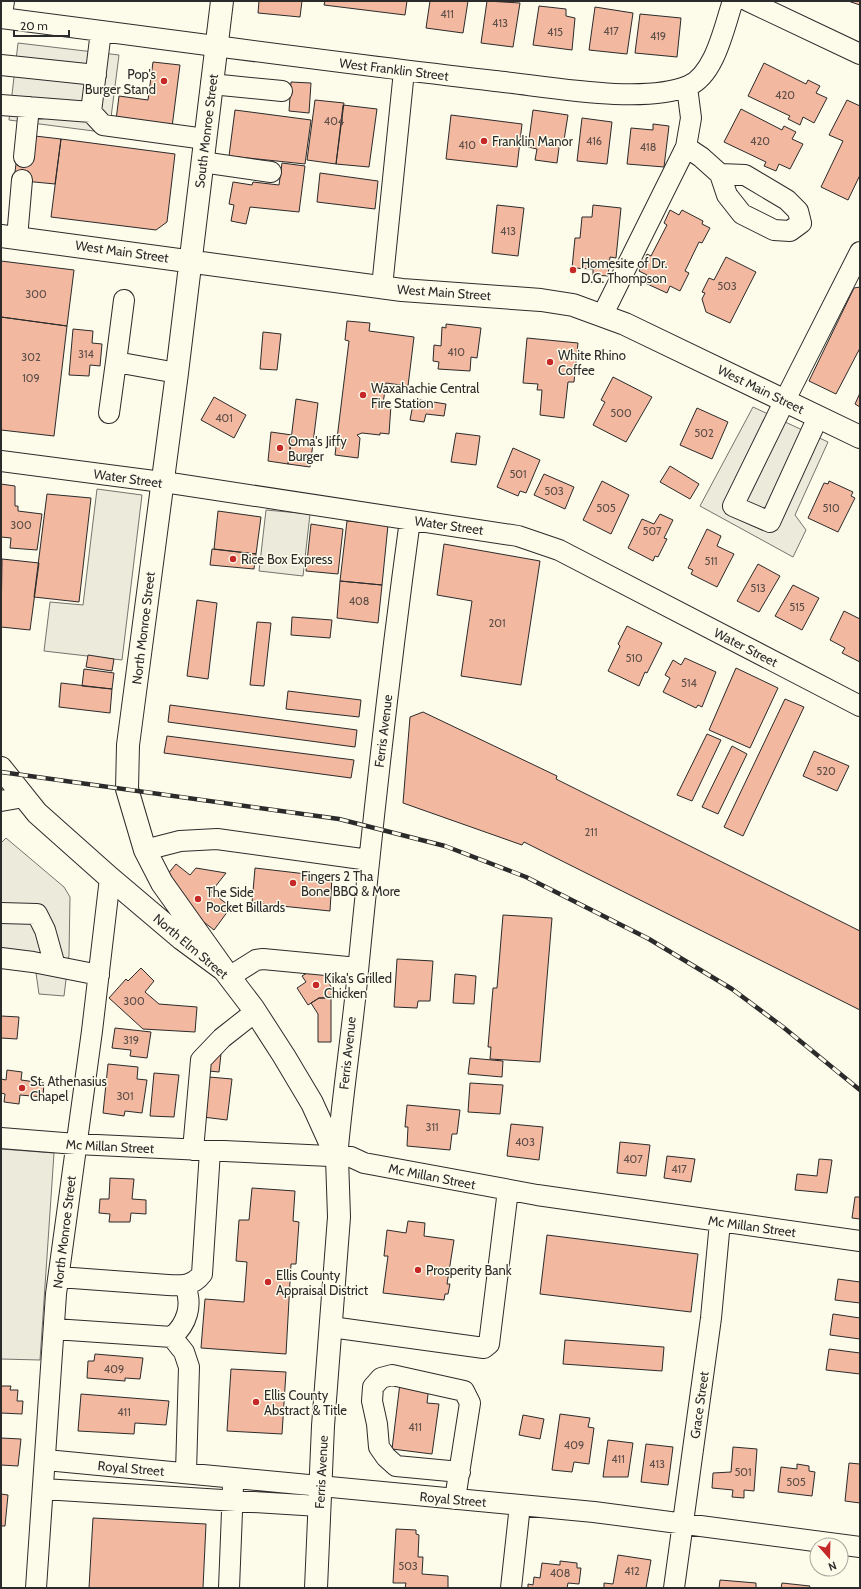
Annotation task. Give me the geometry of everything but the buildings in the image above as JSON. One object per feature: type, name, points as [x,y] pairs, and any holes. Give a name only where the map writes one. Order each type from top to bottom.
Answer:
[{"type":"main road","points":[[1,14],[3,1]]},
{"type":"main road","name":"South Monroe Street","points":[[190,261],[222,1]]},
{"type":"main road","name":"West Main Street","points":[[9,237],[382,287],[541,300],[573,305],[625,324],[860,437]]},
{"type":"main road","name":"North Monroe Street","points":[[190,261],[177,373],[161,483],[128,745],[127,789],[145,850],[162,883],[226,974]]},
{"type":"main road","name":"North Elm Street","points":[[1,768],[37,813],[110,878],[226,974],[255,1012],[312,1103],[338,1158]]},
{"type":"main road","name":"Ferris Avenue","points":[[316,1588],[320,1496],[339,1217],[338,1158]]},
{"type":"street","name":"West Franklin Street","points":[[1,18],[404,71],[605,93],[646,94],[686,87],[703,76],[713,59],[733,1]]},
{"type":"street","points":[[748,1],[860,54]]},
{"type":"street","points":[[91,112],[101,31]]},
{"type":"street","points":[[1,64],[96,75]]},
{"type":"street","points":[[382,287],[404,71]]},
{"type":"street","points":[[211,84],[282,91]]},
{"type":"street","points":[[602,316],[686,147],[691,118],[686,87]]},
{"type":"street","points":[[1,105],[91,112],[103,126],[205,139]]},
{"type":"street","points":[[24,157],[29,107]]},
{"type":"street","points":[[686,147],[701,157],[720,174]]},
{"type":"street","points":[[202,162],[271,172]]},
{"type":"street","points":[[9,237],[22,180]]},
{"type":"street","points":[[818,417],[770,522],[733,506],[784,400],[860,252]]},
{"type":"street","points":[[109,413],[124,300]]},
{"type":"street","points":[[116,362],[177,373]]},
{"type":"street","name":"Water Street","points":[[1,461],[177,484],[518,536],[559,550],[860,706]]},
{"type":"street","name":"Ferris Avenue","points":[[338,1158],[341,1105],[410,520]]},
{"type":"street","points":[[1,801],[24,797]]},
{"type":"street","points":[[145,850],[180,842],[217,839],[369,860]]},
{"type":"street","name":"North Monroe Street","points":[[36,1588],[59,1276],[99,975],[110,878]]},
{"type":"street","points":[[1,913],[37,914],[45,930],[55,966]]},
{"type":"street","points":[[1,958],[55,966],[99,975]]},
{"type":"street","points":[[226,974],[263,958],[358,968]]},
{"type":"street","points":[[59,1276],[185,1286],[197,1281],[202,1274],[201,1060],[222,1038],[255,1012]]},
{"type":"street","name":"Mc Millan Street","points":[[1,1138],[76,1144],[338,1158],[351,1157],[364,1163],[508,1190],[720,1222],[860,1241]]},
{"type":"street","points":[[331,1327],[484,1348],[487,1346],[489,1344],[508,1190]]},
{"type":"street","name":"Grace Street","points":[[674,1588],[711,1318],[720,1222]]},
{"type":"street","points":[[54,1329],[172,1337],[182,1328],[187,1314],[189,1294],[185,1286]]},
{"type":"street","points":[[172,1337],[184,1352],[189,1367],[186,1472]]},
{"type":"street","points":[[455,1499],[460,1472],[470,1403],[464,1392],[392,1375],[381,1378],[372,1387],[372,1401],[377,1424],[379,1447],[386,1457],[396,1466],[460,1472]]},
{"type":"street","name":"Royal Street","points":[[46,1460],[186,1472],[233,1478],[320,1496],[394,1493],[594,1512],[860,1548]]},
{"type":"street","points":[[394,1493],[396,1466]]},
{"type":"street","points":[[229,1588],[233,1478]]},
{"type":"street","points":[[43,1489],[233,1500],[320,1496]]},
{"type":"street","points":[[511,1588],[520,1505]]},
{"type":"shaded area","points":[[18,43],[119,55],[109,133],[9,120]]},
{"type":"shaded area","points":[[753,407],[828,442],[795,515],[806,530],[793,557],[700,506]]},
{"type":"shaded area","points":[[97,489],[142,495],[122,660],[44,651],[50,602],[83,605]]},
{"type":"shaded area","points":[[266,510],[310,514],[303,576],[259,571]]},
{"type":"shaded area","points":[[6,838],[64,887],[70,897],[69,955],[64,996],[39,994],[35,966],[1,962],[1,843]]},
{"type":"shaded area","points":[[1,1149],[54,1153],[40,1360],[1,1359]]},
{"type":"railway","points":[[1,772],[339,819],[445,846],[526,877],[649,939],[732,989],[783,1027],[860,1090]]},
{"type":"place","name":"Pop's Burger Stand","points":[[164,81]]},
{"type":"place","name":"Franklin Manor","points":[[484,141]]},
{"type":"place","name":"Homesite of Dr. D.G. Thompson","points":[[573,270]]},
{"type":"place","name":"White Rhino Coffee","points":[[550,362]]},
{"type":"place","name":"Waxahachie Central Fire Station","points":[[363,395]]},
{"type":"place","name":"Oma's Jiffy Burger","points":[[280,448]]},
{"type":"place","name":"Rice Box Express","points":[[233,559]]},
{"type":"place","name":"Fingers 2 Tha Bone BBQ & More","points":[[293,883]]},
{"type":"place","name":"The Side Pocket Billards","points":[[198,899]]},
{"type":"place","name":"Kika's Grilled Chicken","points":[[316,985]]},
{"type":"place","name":"St. Athenasius Chapel","points":[[22,1088]]},
{"type":"place","name":"Prosperity Bank","points":[[418,1270]]},
{"type":"place","name":"Ellis County Appraisal District","points":[[268,1282]]},
{"type":"place","name":"Ellis County Abstract & Title","points":[[256,1402]]}]
